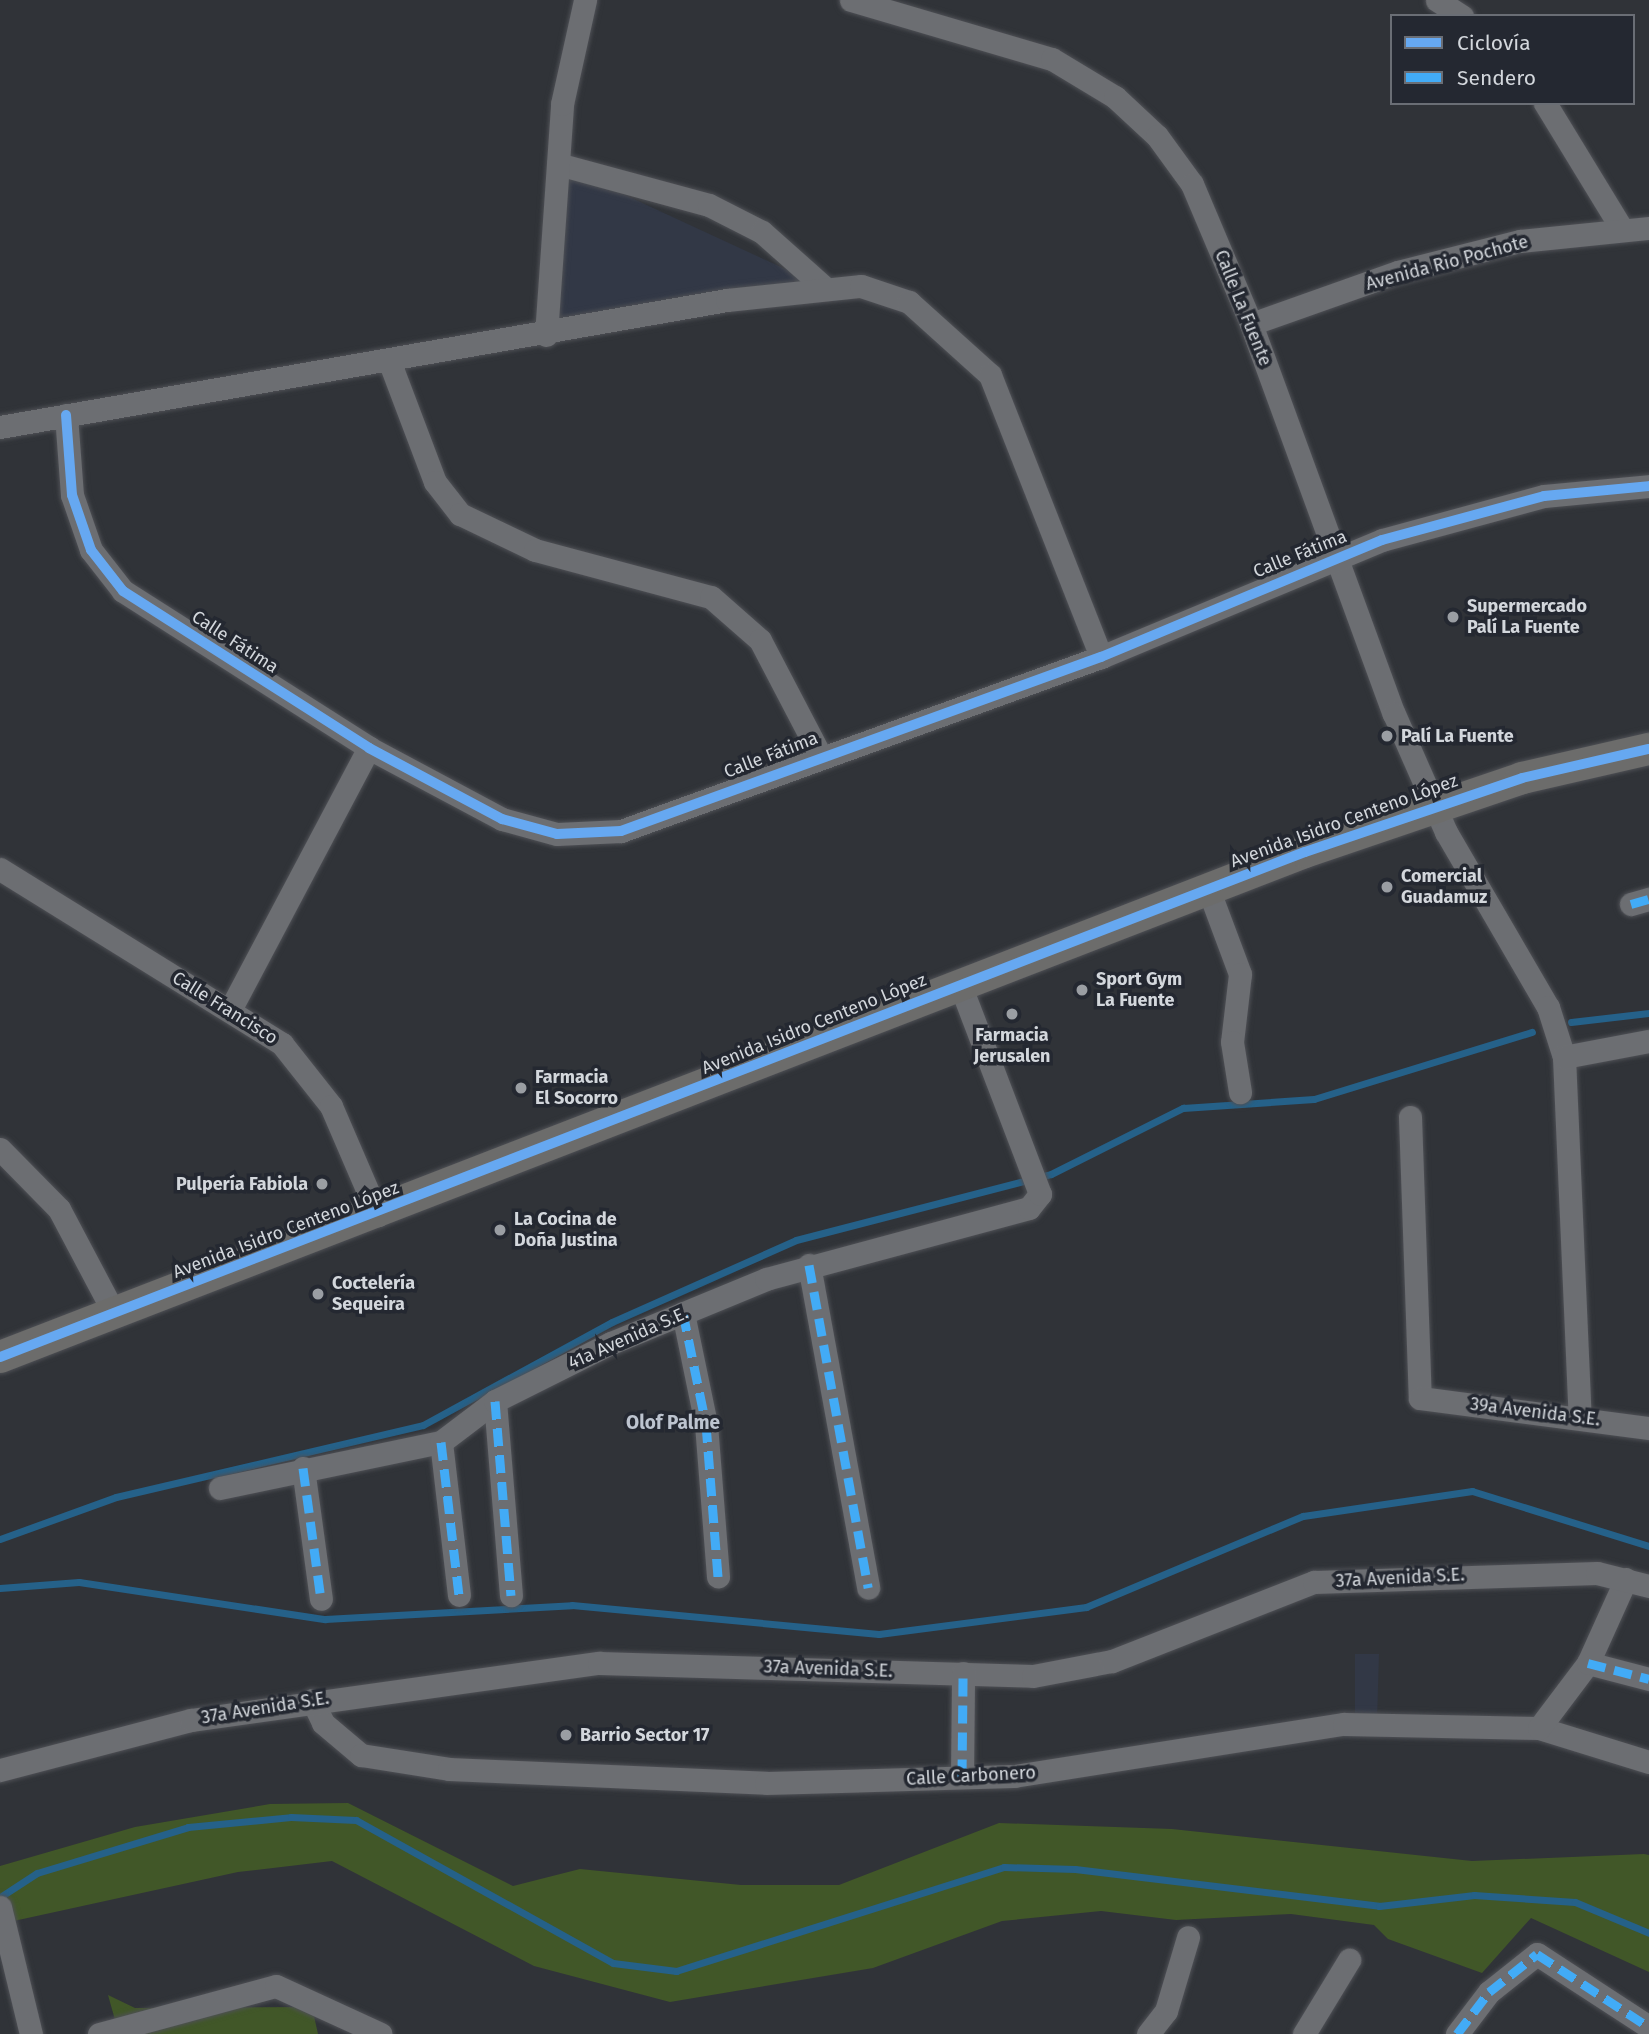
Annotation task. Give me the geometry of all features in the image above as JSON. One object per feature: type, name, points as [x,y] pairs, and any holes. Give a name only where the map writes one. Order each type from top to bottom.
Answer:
[{"type":"street","points":[[546,335],[562,104],[585,0]]},
{"type":"street","name":"Calle La Fuente","points":[[851,0],[1052,59],[1115,97],[1157,136],[1192,184],[1251,324],[1394,714],[1437,804],[1446,832],[1548,1007],[1564,1057],[1580,1417]]},
{"type":"street","points":[[1437,0],[1459,14]]},
{"type":"street","points":[[1546,105],[1622,229]]},
{"type":"street","points":[[558,164],[709,205],[762,232],[824,287]]},
{"type":"street","name":"Avenida Rio Pochote","points":[[1251,324],[1411,269],[1520,241],[1649,228]]},
{"type":"street","points":[[0,427],[390,363],[824,287],[861,286],[909,302],[990,375],[1101,657]]},
{"type":"street","points":[[390,363],[435,482],[460,514],[535,550],[711,597],[760,640],[820,755]]},
{"type":"street","name":"Calle Fátima","points":[[66,415],[72,495],[91,550],[124,591],[369,748],[502,820],[557,834],[621,831],[820,755],[1101,657],[1338,556],[1544,496],[1649,486]]},
{"type":"street","points":[[230,1010],[369,748]]},
{"type":"street","name":"Avenida Isidro Centeno López","points":[[0,1357],[378,1215],[960,985],[1437,804],[1649,750]]},
{"type":"street","name":"Calle Francisco","points":[[0,869],[282,1044],[331,1106],[378,1215]]},
{"type":"street","points":[[1209,891],[1242,989],[1232,1042],[1240,1092]]},
{"type":"street","name":"41a Avenida S.E.","points":[[220,1488],[303,1468],[441,1442],[495,1401],[683,1313],[809,1265],[1029,1208],[1040,1194],[960,985]]},
{"type":"street","points":[[1564,1057],[1649,1041]]},
{"type":"street","name":"39a Avenida S.E.","points":[[1410,1117],[1420,1398],[1649,1428]]},
{"type":"street","points":[[0,1149],[60,1209],[114,1314]]},
{"type":"street","points":[[809,1265],[868,1588]]},
{"type":"street","points":[[683,1313],[706,1424],[718,1577]]},
{"type":"street","points":[[495,1401],[511,1595]]},
{"type":"street","points":[[441,1442],[459,1595]]},
{"type":"street","points":[[303,1468],[321,1599]]},
{"type":"street","name":"37a Avenida S.E.","points":[[0,1770],[191,1720],[312,1700],[599,1663],[1033,1676],[1112,1661],[1314,1582],[1438,1574],[1597,1573],[1649,1586]]},
{"type":"street","points":[[1539,1728],[1587,1663],[1626,1579]]},
{"type":"street","points":[[1587,1663],[1649,1679]]},
{"type":"street","points":[[962,1777],[963,1673]]},
{"type":"street","name":"Calle Carbonero","points":[[312,1700],[323,1723],[362,1755],[449,1769],[766,1783],[962,1777],[1133,1762],[1190,1746],[1344,1724],[1539,1728],[1649,1762]]},
{"type":"street","points":[[2,1914],[31,2034]]},
{"type":"street","points":[[1148,2034],[1166,2011],[1188,1937]]},
{"type":"street","points":[[1457,2034],[1489,1992],[1537,1954],[1649,2027]]},
{"type":"street","points":[[1304,2034],[1349,1960]]},
{"type":"street","points":[[99,2034],[135,2028],[276,1986],[381,2034]]},
{"type":"shaded area","points":[[558,164],[824,287],[546,335]]},
{"type":"shaded area","points":[[1355,1654],[1379,1654],[1377,1721],[1355,1719]]},
{"type":"green space","points":[[348,1803],[513,1886],[580,1869],[741,1885],[839,1885],[999,1823],[1172,1829],[1472,1861],[1644,1854],[1649,1855],[1649,1972],[1531,1918],[1482,1973],[1388,1939],[1374,1925],[1291,1914],[1176,1920],[1101,1911],[1002,1921],[873,1968],[670,2002],[534,1966],[332,1861],[238,1872],[0,1924],[0,1866],[135,1827],[270,1804]]},
{"type":"green space","points":[[108,1995],[135,2008],[312,2007],[318,2034],[119,2034]]},
{"type":"waterway","points":[[1571,1022],[1649,1013]]},
{"type":"waterway","points":[[0,1539],[116,1497],[423,1425],[612,1322],[796,1240],[1051,1174],[1183,1108],[1314,1099],[1532,1032]]},
{"type":"waterway","points":[[0,1588],[79,1582],[325,1619],[572,1605],[879,1634],[1086,1607],[1303,1516],[1472,1491],[1649,1546]]},
{"type":"waterway","points":[[0,1897],[37,1873],[188,1827],[291,1817],[356,1820],[613,1963],[676,1971],[1004,1867],[1075,1869],[1379,1906],[1474,1895],[1575,1902],[1649,1933]]},
{"type":"marked path","points":[[1631,904],[1649,899]]},
{"type":"marked path","points":[[809,1265],[868,1588]]},
{"type":"marked path","points":[[683,1313],[706,1424],[718,1577]]},
{"type":"marked path","points":[[495,1401],[511,1595]]},
{"type":"marked path","points":[[441,1442],[459,1595]]},
{"type":"marked path","points":[[303,1468],[321,1599]]},
{"type":"marked path","points":[[1588,1663],[1649,1679]]},
{"type":"marked path","points":[[962,1777],[963,1673]]},
{"type":"marked path","points":[[1457,2034],[1489,1992],[1537,1954],[1649,2027]]},
{"type":"cycle path","points":[[66,415],[72,495],[91,550],[123,591],[369,748],[502,819],[557,834],[621,831],[1101,657],[1382,540],[1544,496],[1649,486]]},
{"type":"cycle path","points":[[0,1357],[1305,852],[1522,778],[1649,749]]},
{"type":"place","name":"Supermercado Palí La Fuente","points":[[1453,617]]},
{"type":"place","name":"Palí La Fuente","points":[[1387,736]]},
{"type":"place","name":"Comercial Guadamuz","points":[[1387,887]]},
{"type":"place","name":"Sport Gym La Fuente","points":[[1082,990]]},
{"type":"place","name":"Farmacia Jerusalen","points":[[1012,1014]]},
{"type":"place","name":"Farmacia El Socorro","points":[[521,1088]]},
{"type":"place","name":"Pulpería Fabiola","points":[[322,1184]]},
{"type":"place","name":"La Cocina de Doña Justina","points":[[500,1230]]},
{"type":"place","name":"Coctelería Sequeira","points":[[318,1294]]},
{"type":"place","name":"Barrio Sector 17","points":[[566,1735]]},
{"type":"district","name":"Olof Palme","points":[[673,1423]]}]
